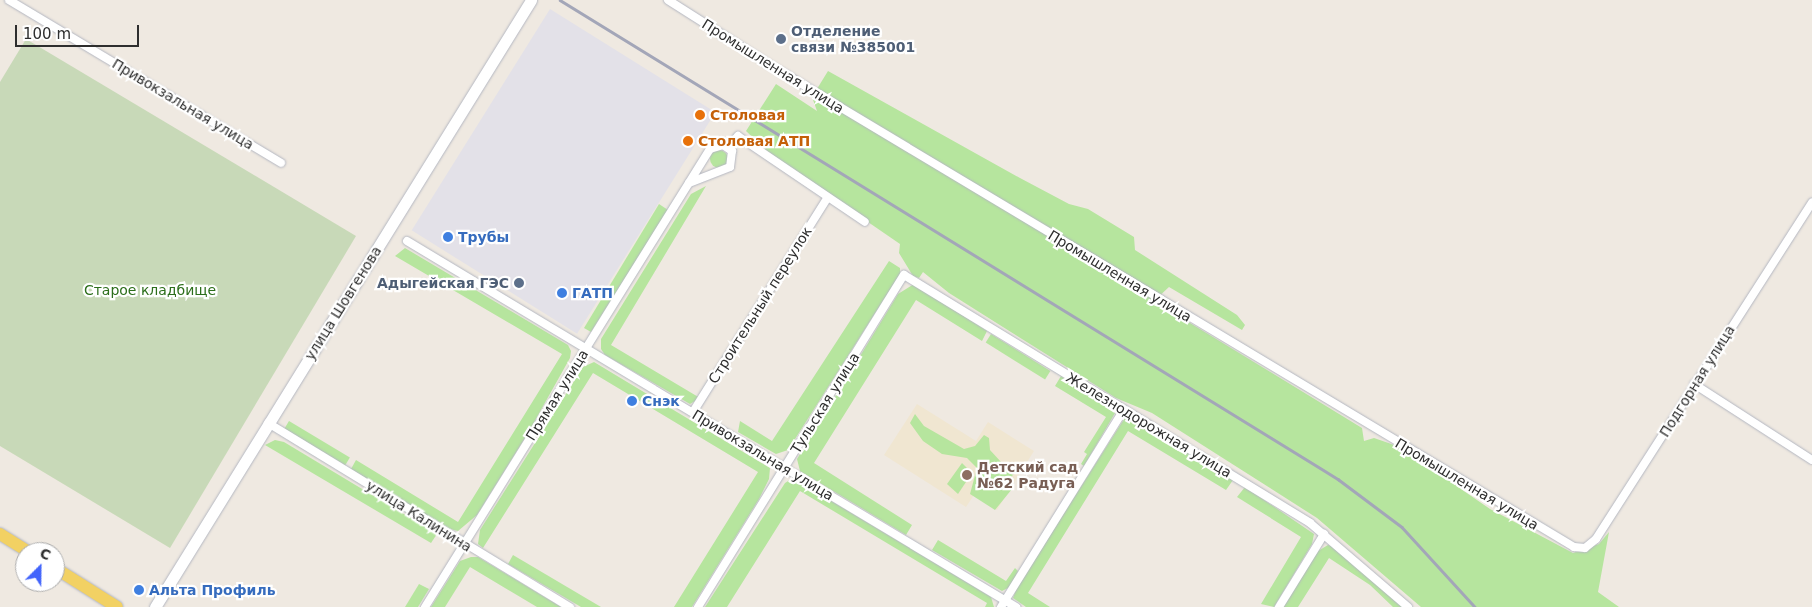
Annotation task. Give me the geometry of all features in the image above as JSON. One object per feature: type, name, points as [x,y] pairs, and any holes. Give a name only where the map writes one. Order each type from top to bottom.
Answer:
[{"type":"main road","points":[[0,534],[15,543]]},
{"type":"main road","points":[[65,574],[118,607]]},
{"type":"street","name":"Привокзальная улица","points":[[9,0],[281,163]]},
{"type":"street","name":"улица Шовгенова","points":[[155,607],[531,0]]},
{"type":"street","name":"Промышленная улица","points":[[668,0],[780,71],[1574,547]]},
{"type":"street","points":[[689,183],[730,167],[733,158],[728,147],[738,136],[865,222]]},
{"type":"street","name":"Прямая улица","points":[[425,607],[710,149],[715,145],[728,147]]},
{"type":"street","name":"Строительный переулок","points":[[693,412],[827,198]]},
{"type":"street","name":"Подгорная улица","points":[[1574,547],[1585,548],[1596,539],[1812,202]]},
{"type":"street","name":"Привокзальная улица","points":[[407,241],[785,468],[1003,604],[1016,607]]},
{"type":"street","name":"Железнодорожная улица","points":[[904,275],[1123,411],[1131,411],[1324,534],[1408,607]]},
{"type":"street","name":"Тульская улица","points":[[698,607],[904,275]]},
{"type":"street","points":[[1694,384],[1812,460]]},
{"type":"street","points":[[1003,604],[1123,411]]},
{"type":"street","name":"улица Калинина","points":[[268,423],[464,545],[570,607]]},
{"type":"street","points":[[1279,607],[1324,534]]},
{"type":"shaded area","points":[[550,9],[715,112],[577,334],[412,230]]},
{"type":"shaded area","name":"Детский сад №62 Радуга","points":[[917,404],[976,441],[988,422],[1034,451],[997,510],[974,495],[966,507],[884,455]]},
{"type":"green space","name":"Старое кладбище","points":[[26,39],[356,236],[170,548],[0,446],[0,82]]},
{"type":"green space","points":[[828,71],[1020,178],[1069,204],[1088,209],[1134,237],[1135,250],[1237,315],[1245,325],[1242,330],[1169,287],[1154,301],[1362,428],[1364,441],[1374,438],[1400,447],[1490,509],[1573,553],[1599,544],[1609,532],[1598,592],[1619,607],[1421,607],[1317,518],[1152,413],[1116,398],[949,293],[923,272],[919,278],[913,276],[899,253],[900,244],[772,156],[746,131],[776,84],[817,111],[812,97]]},
{"type":"green space","points":[[719,150],[725,153],[728,159],[725,165],[719,168],[713,165],[710,159],[713,153]]},
{"type":"green space","points":[[706,186],[611,345],[700,398],[690,404],[605,355],[601,349],[601,339],[691,194]]},
{"type":"green space","points":[[659,204],[668,210],[591,332],[584,328]]},
{"type":"green space","points":[[405,248],[568,345],[571,351],[570,358],[528,433],[477,515],[458,531],[446,528],[351,469],[356,460],[458,522],[562,354],[395,256]]},
{"type":"green space","points":[[889,261],[900,268],[900,274],[788,450],[776,454],[738,432],[740,421],[772,441]]},
{"type":"green space","points":[[914,284],[987,331],[982,341],[916,300],[814,463],[912,525],[906,535],[800,471],[797,459],[898,294]]},
{"type":"green space","points":[[991,334],[1050,371],[1045,380],[986,342]]},
{"type":"green space","points":[[594,362],[770,468],[769,479],[759,499],[692,607],[674,607],[758,472],[593,373],[483,548],[478,544],[480,530],[583,367]]},
{"type":"green space","points":[[1061,376],[1115,413],[1084,466],[1081,464],[1087,454],[1084,452],[1106,417],[1055,386]]},
{"type":"green space","points":[[915,414],[924,426],[964,449],[975,446],[984,435],[989,438],[990,450],[1013,475],[1010,478],[1012,489],[995,510],[970,494],[977,468],[967,458],[942,454],[923,441],[910,423]]},
{"type":"green space","points":[[1126,416],[1130,416],[1233,480],[1226,490],[1128,431],[1028,593],[1050,607],[1026,607],[1013,598],[1017,587]]},
{"type":"green space","points":[[289,421],[350,458],[345,465],[284,429]]},
{"type":"green space","points":[[275,440],[284,442],[437,534],[431,543],[265,445]]},
{"type":"green space","points":[[962,463],[972,473],[958,494],[947,484]]},
{"type":"green space","points":[[793,478],[991,597],[994,607],[985,607],[987,603],[800,491],[727,607],[705,607],[785,483]]},
{"type":"green space","points":[[1245,487],[1314,534],[1312,544],[1274,607],[1261,604],[1301,537],[1237,497]]},
{"type":"green space","points":[[938,540],[1006,581],[1015,568],[1018,571],[1010,587],[1002,591],[932,550]]},
{"type":"green space","points":[[1328,545],[1335,547],[1402,607],[1393,607],[1370,585],[1329,558],[1298,607],[1282,607],[1318,551]]},
{"type":"green space","points":[[513,555],[601,607],[581,607],[508,564]]},
{"type":"green space","points":[[471,557],[478,557],[561,607],[537,607],[470,567],[445,607],[431,607],[460,561]]},
{"type":"green space","points":[[419,584],[429,589],[418,607],[405,607]]},
{"type":"railway","points":[[560,0],[1338,479],[1402,527],[1475,607]]},
{"type":"place","name":"Отделение связи №385001","points":[[781,39]]},
{"type":"place","name":"Столовая","points":[[700,115]]},
{"type":"place","name":"Столовая АТП","points":[[688,141]]},
{"type":"place","name":"Трубы","points":[[448,237]]},
{"type":"place","name":"Адыгейская ГЭС","points":[[519,283]]},
{"type":"place","name":"ГАТП","points":[[562,293]]},
{"type":"place","name":"Снэк","points":[[632,401]]},
{"type":"place","name":"Детский сад №62 Радуга","points":[[967,475]]},
{"type":"place","name":"Альта Профиль","points":[[139,590]]}]
